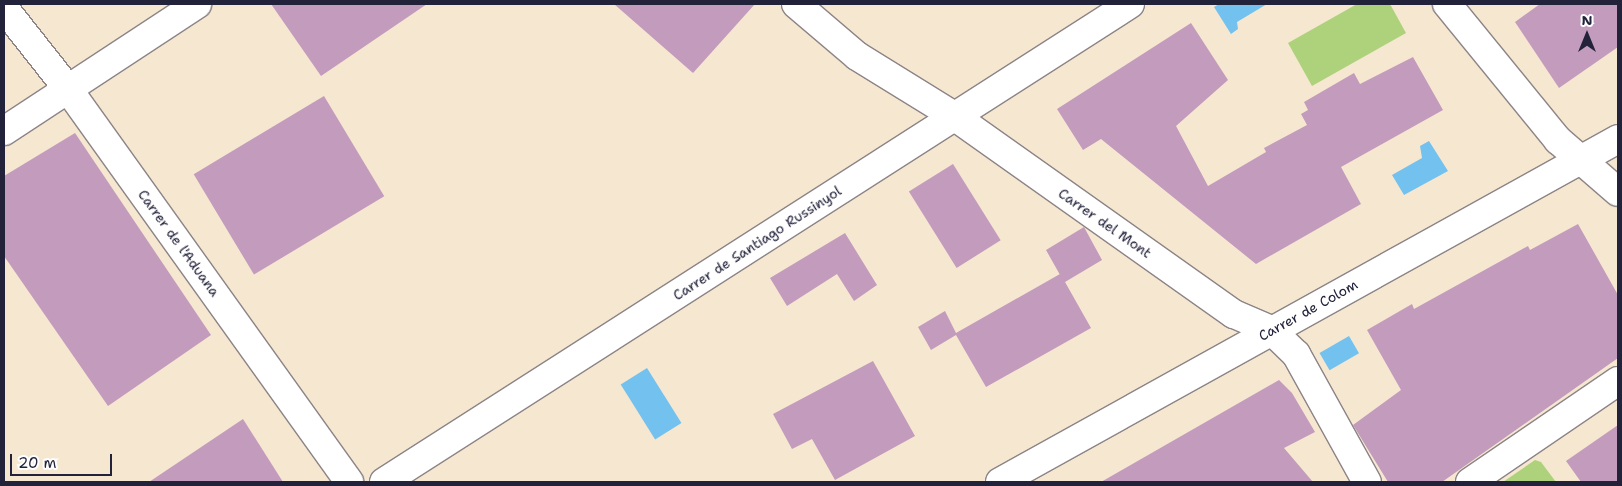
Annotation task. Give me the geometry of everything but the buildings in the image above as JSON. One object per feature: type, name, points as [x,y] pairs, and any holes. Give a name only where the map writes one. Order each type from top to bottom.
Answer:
[{"type":"street","points":[[4,131],[197,4]]},
{"type":"street","name":"Carrer del Mont","points":[[796,4],[857,56],[954,116],[1234,314],[1271,330],[1296,354],[1367,482]]},
{"type":"street","name":"Carrer de Santiago Russinyol","points":[[384,482],[1130,4]]},
{"type":"street","points":[[1447,4],[1580,161],[1618,192]]},
{"type":"street","name":"Carrer de l'Aduana","points":[[4,8],[68,89],[349,482]]},
{"type":"street","name":"Carrer de Colom","points":[[1000,482],[1618,139]]},
{"type":"street","points":[[1470,482],[1618,381]]},
{"type":"green space","points":[[1357,4],[1390,4],[1406,33],[1312,86],[1288,43]]},
{"type":"green space","points":[[1535,460],[1541,462],[1556,482],[1503,482]]},
{"type":"water","points":[[1219,4],[1267,4],[1237,22],[1238,29],[1231,34],[1214,7]]},
{"type":"water","points":[[1429,141],[1448,171],[1404,195],[1392,175],[1422,158],[1420,146]]},
{"type":"water","points":[[1349,336],[1359,353],[1330,370],[1320,353]]},
{"type":"water","points":[[647,368],[681,423],[655,440],[621,384]]}]
